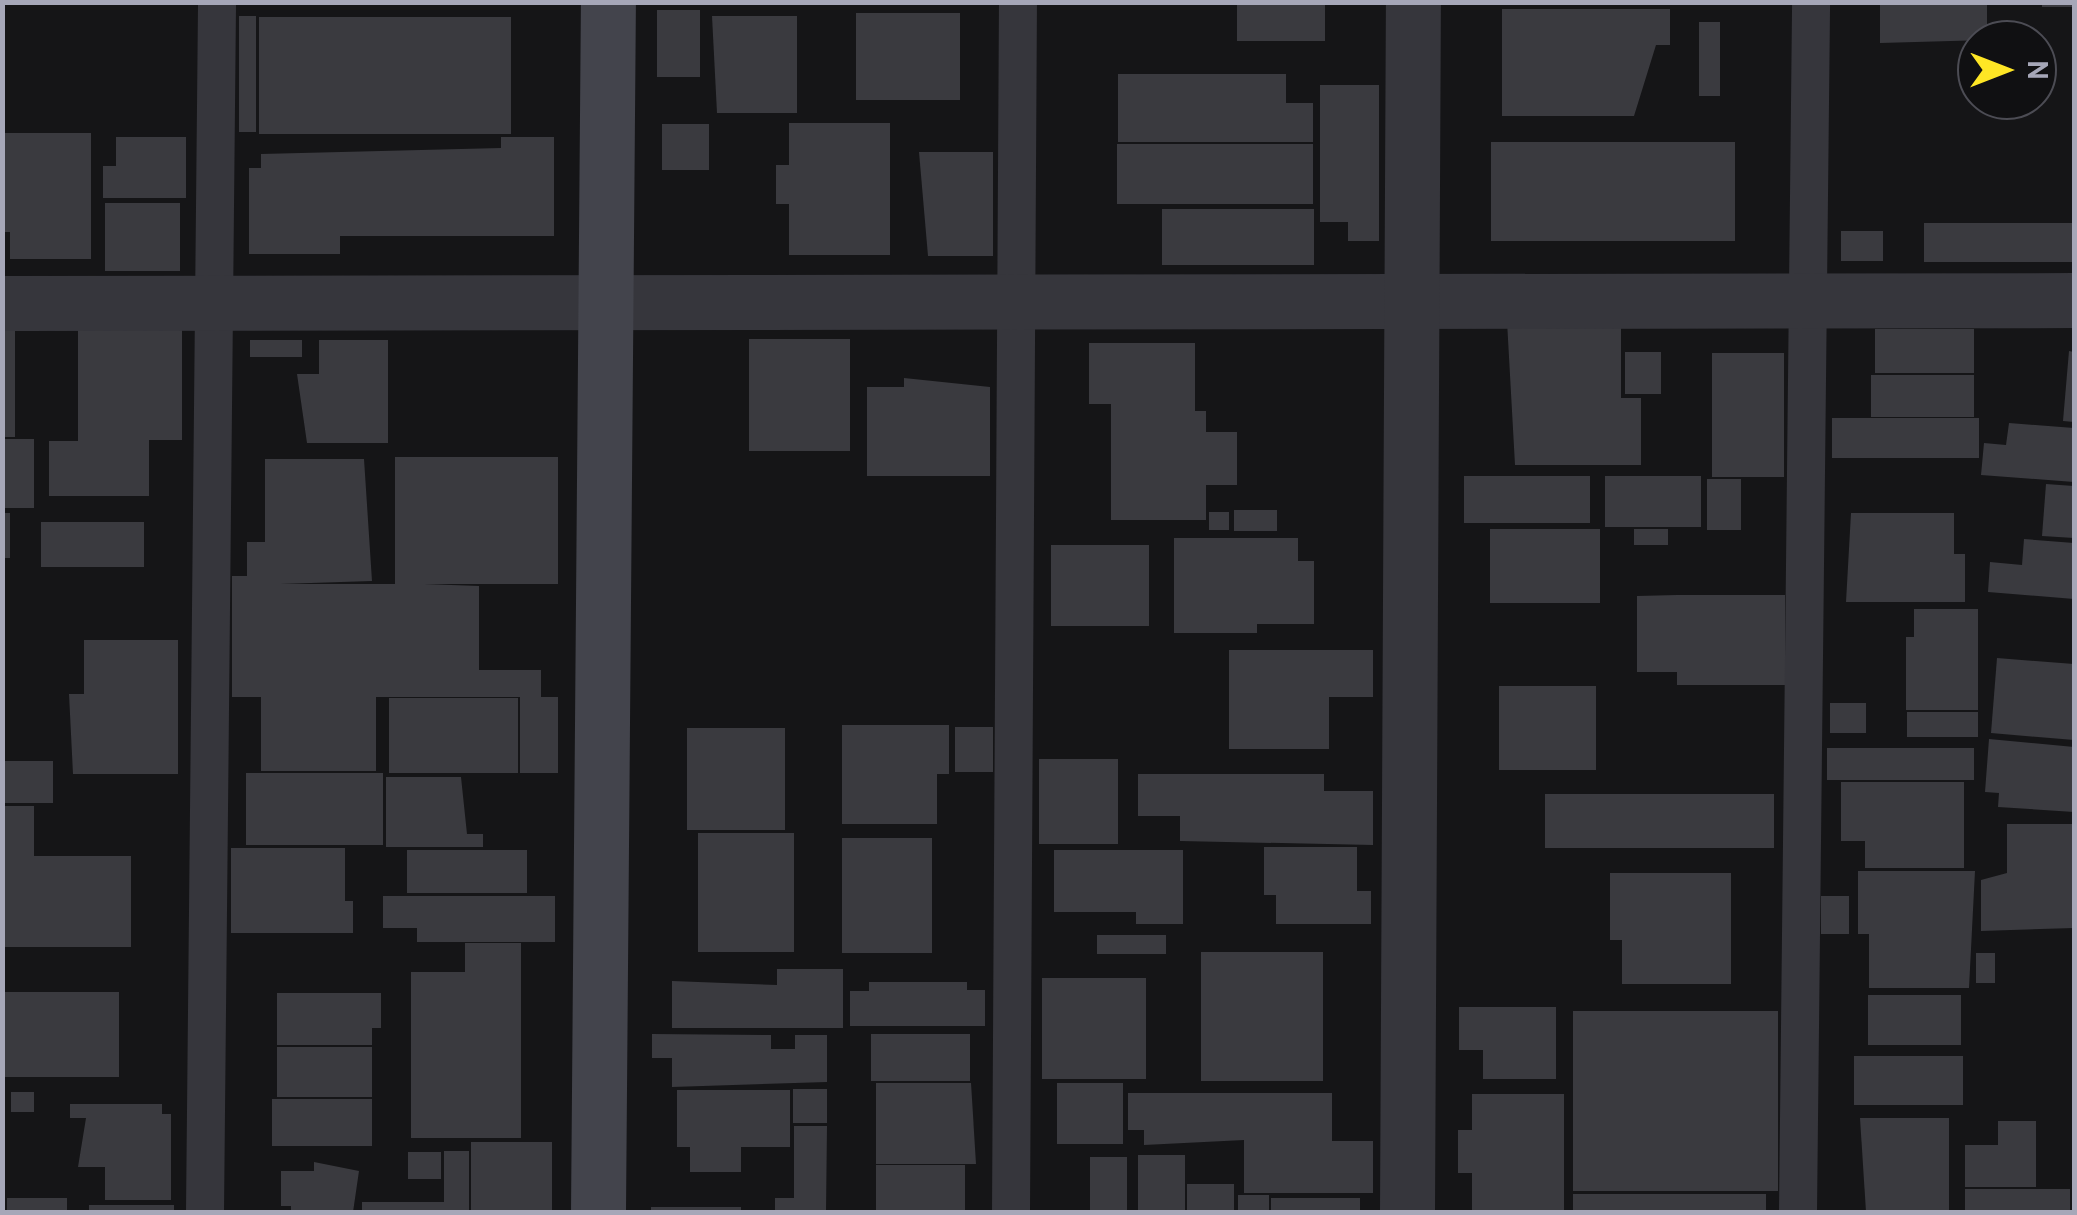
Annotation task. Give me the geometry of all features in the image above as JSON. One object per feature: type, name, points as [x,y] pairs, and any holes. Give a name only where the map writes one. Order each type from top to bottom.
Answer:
[{"type":"street","points":[[598,1212],[608,2]]},
{"type":"street","points":[[1407,1212],[1413,2]]},
{"type":"street","points":[[2,304],[2074,300]]},
{"type":"lane","points":[[205,1212],[217,2]]},
{"type":"lane","points":[[1012,1212],[1018,2]]},
{"type":"lane","points":[[1798,1212],[1812,2]]},
{"type":"building","points":[[1237,2],[1325,2],[1325,41],[1237,41]]},
{"type":"building","points":[[1880,2],[1987,2],[1987,20],[1957,20],[1957,41],[1880,43]]},
{"type":"building","points":[[2042,2],[2074,2],[2074,7],[2042,7]]},
{"type":"building","points":[[1502,9],[1670,9],[1670,45],[1656,45],[1634,116],[1502,116]]},
{"type":"building","points":[[657,10],[700,10],[700,77],[657,77]]},
{"type":"building","points":[[856,13],[960,13],[960,100],[856,100]]},
{"type":"building","points":[[239,16],[256,16],[256,132],[239,132]]},
{"type":"building","points":[[712,16],[797,16],[797,113],[717,113]]},
{"type":"building","points":[[259,17],[511,17],[511,134],[259,134]]},
{"type":"building","points":[[1699,22],[1720,22],[1720,96],[1699,96]]},
{"type":"building","points":[[1118,74],[1286,74],[1286,103],[1313,103],[1313,142],[1118,142]]},
{"type":"building","points":[[1320,85],[1379,85],[1379,241],[1348,241],[1348,222],[1320,222]]},
{"type":"building","points":[[789,123],[890,123],[890,255],[789,255],[789,204],[776,204],[776,165],[789,165]]},
{"type":"building","points":[[662,124],[709,124],[709,170],[662,170]]},
{"type":"building","points":[[2,133],[91,133],[91,259],[10,259],[10,232],[2,232]]},
{"type":"building","points":[[116,137],[186,137],[186,198],[103,198],[103,166],[116,166]]},
{"type":"building","points":[[501,137],[554,137],[554,236],[340,236],[340,254],[249,254],[249,168],[261,168],[261,154],[501,148]]},
{"type":"building","points":[[1491,142],[1735,142],[1735,241],[1491,241]]},
{"type":"building","points":[[1117,144],[1313,144],[1313,204],[1117,204]]},
{"type":"building","points":[[919,152],[993,152],[993,256],[928,256]]},
{"type":"building","points":[[105,203],[180,203],[180,271],[105,271]]},
{"type":"building","points":[[1162,209],[1314,209],[1314,265],[1162,265]]},
{"type":"building","points":[[1924,223],[2074,223],[2074,262],[1924,262]]},
{"type":"building","points":[[1841,231],[1883,231],[1883,261],[1841,261]]},
{"type":"building","points":[[1507,321],[1621,321],[1621,398],[1641,398],[1641,465],[1515,465]]},
{"type":"building","points":[[2,328],[15,328],[15,437],[2,437]]},
{"type":"building","points":[[1875,329],[1974,329],[1974,373],[1875,373]]},
{"type":"building","points":[[78,330],[182,330],[182,440],[149,440],[149,496],[49,496],[49,441],[78,441]]},
{"type":"building","points":[[749,339],[850,339],[850,451],[749,451]]},
{"type":"building","points":[[250,340],[302,340],[302,357],[250,357]]},
{"type":"building","points":[[319,340],[388,340],[388,443],[307,443],[297,374],[319,374]]},
{"type":"building","points":[[1089,343],[1195,343],[1195,411],[1206,411],[1206,432],[1237,432],[1237,485],[1206,485],[1206,520],[1111,520],[1111,404],[1089,404]]},
{"type":"building","points":[[2069,351],[2074,352],[2074,422],[2063,421]]},
{"type":"building","points":[[1625,352],[1661,352],[1661,394],[1625,394]]},
{"type":"building","points":[[1712,353],[1784,353],[1784,477],[1712,477]]},
{"type":"building","points":[[1871,375],[1974,375],[1974,417],[1871,417]]},
{"type":"building","points":[[904,378],[990,387],[990,476],[867,476],[867,387],[904,387]]},
{"type":"building","points":[[1832,418],[1979,418],[1979,458],[1832,458]]},
{"type":"building","points":[[2009,423],[2074,428],[2074,482],[1981,475],[1984,443],[2006,445]]},
{"type":"building","points":[[2,439],[34,439],[34,508],[2,508]]},
{"type":"building","points":[[395,457],[558,457],[558,584],[424,584],[479,586],[479,670],[541,670],[541,697],[558,697],[558,773],[520,773],[520,697],[376,697],[376,771],[261,771],[261,697],[232,697],[232,576],[247,576],[247,542],[265,542],[265,459],[364,459],[372,581],[280,584],[395,584]]},
{"type":"building","points":[[1464,476],[1590,476],[1590,523],[1464,523]]},
{"type":"building","points":[[1605,476],[1701,476],[1701,527],[1605,527]]},
{"type":"building","points":[[1707,479],[1741,479],[1741,530],[1707,530]]},
{"type":"building","points":[[2046,484],[2074,486],[2074,538],[2042,536]]},
{"type":"building","points":[[1234,510],[1277,510],[1277,531],[1234,531]]},
{"type":"building","points":[[1209,512],[1229,512],[1229,530],[1209,530]]},
{"type":"building","points":[[2,513],[10,513],[10,558],[2,558]]},
{"type":"building","points":[[1851,513],[1954,513],[1954,554],[1965,554],[1965,602],[1846,602]]},
{"type":"building","points":[[41,522],[144,522],[144,567],[41,567]]},
{"type":"building","points":[[1490,529],[1600,529],[1600,603],[1490,603]]},
{"type":"building","points":[[1634,529],[1668,529],[1668,545],[1634,545]]},
{"type":"building","points":[[1174,538],[1298,538],[1298,561],[1314,561],[1314,624],[1257,624],[1257,633],[1174,633]]},
{"type":"building","points":[[2024,539],[2074,543],[2074,599],[1988,592],[1990,562],[2022,565]]},
{"type":"building","points":[[1051,545],[1149,545],[1149,626],[1051,626]]},
{"type":"building","points":[[1785,595],[1785,685],[1677,685],[1677,672],[1637,672],[1637,596]]},
{"type":"building","points":[[1914,609],[1978,609],[1978,710],[1906,710],[1906,637],[1914,637]]},
{"type":"building","points":[[84,640],[178,640],[178,774],[73,774],[69,694],[84,694]]},
{"type":"building","points":[[1229,650],[1373,650],[1373,697],[1329,697],[1329,749],[1229,749]]},
{"type":"building","points":[[1997,658],[2074,664],[2074,740],[1991,733]]},
{"type":"building","points":[[1499,686],[1596,686],[1596,770],[1499,770]]},
{"type":"building","points":[[389,698],[518,698],[518,773],[389,773]]},
{"type":"building","points":[[1830,703],[1866,703],[1866,733],[1830,733]]},
{"type":"building","points":[[1907,712],[1978,712],[1978,737],[1907,737]]},
{"type":"building","points":[[842,725],[949,725],[949,774],[937,774],[937,824],[842,824]]},
{"type":"building","points":[[955,727],[993,727],[993,772],[955,772]]},
{"type":"building","points":[[687,728],[785,728],[785,830],[687,830]]},
{"type":"building","points":[[1989,739],[2074,747],[2074,812],[1998,807],[1999,793],[1985,792]]},
{"type":"building","points":[[1827,748],[1974,748],[1974,780],[1827,780]]},
{"type":"building","points":[[1039,759],[1118,759],[1118,844],[1039,844]]},
{"type":"building","points":[[2,761],[53,761],[53,803],[2,803]]},
{"type":"building","points":[[246,773],[383,773],[383,845],[246,845]]},
{"type":"building","points":[[1138,774],[1324,774],[1324,791],[1373,791],[1373,845],[1180,841],[1180,816],[1138,816]]},
{"type":"building","points":[[386,777],[461,777],[467,834],[483,834],[483,847],[386,847]]},
{"type":"building","points":[[1841,782],[1964,782],[1964,868],[1865,868],[1865,841],[1841,841]]},
{"type":"building","points":[[1545,794],[1774,794],[1774,848],[1545,848]]},
{"type":"building","points":[[2,806],[34,806],[34,856],[131,856],[131,947],[2,947]]},
{"type":"building","points":[[2007,824],[2074,824],[2074,928],[1981,931],[1981,880],[2007,873]]},
{"type":"building","points":[[698,833],[794,833],[794,952],[698,952]]},
{"type":"building","points":[[842,838],[932,838],[932,953],[842,953]]},
{"type":"building","points":[[1264,847],[1357,847],[1357,891],[1371,891],[1371,924],[1276,924],[1276,895],[1264,895]]},
{"type":"building","points":[[231,848],[345,848],[345,901],[353,901],[353,933],[231,933]]},
{"type":"building","points":[[407,850],[527,850],[527,893],[407,893]]},
{"type":"building","points":[[1054,850],[1183,850],[1183,924],[1136,924],[1136,912],[1054,912]]},
{"type":"building","points":[[1858,871],[1975,871],[1969,988],[1869,988],[1869,934],[1858,934]]},
{"type":"building","points":[[1610,873],[1731,873],[1731,984],[1622,984],[1622,940],[1610,940]]},
{"type":"building","points":[[383,896],[555,896],[555,942],[417,942],[417,928],[383,928]]},
{"type":"building","points":[[1821,896],[1849,896],[1849,934],[1821,934]]},
{"type":"building","points":[[1097,935],[1166,935],[1166,954],[1097,954]]},
{"type":"building","points":[[465,943],[521,943],[521,1138],[411,1138],[411,972],[465,972]]},
{"type":"building","points":[[1201,952],[1323,952],[1323,1081],[1201,1081]]},
{"type":"building","points":[[1976,953],[1995,953],[1995,983],[1976,983]]},
{"type":"building","points":[[777,969],[843,969],[843,1028],[672,1028],[672,981],[777,985]]},
{"type":"building","points":[[1042,978],[1146,978],[1146,1079],[1042,1079]]},
{"type":"building","points":[[869,982],[967,982],[967,990],[985,990],[985,1026],[850,1026],[850,991],[869,991]]},
{"type":"building","points":[[2,992],[119,992],[119,1077],[2,1077]]},
{"type":"building","points":[[277,993],[381,993],[381,1028],[372,1028],[372,1045],[277,1045]]},
{"type":"building","points":[[1868,995],[1961,995],[1961,1045],[1868,1045]]},
{"type":"building","points":[[1459,1007],[1556,1007],[1556,1079],[1483,1079],[1483,1050],[1459,1050]]},
{"type":"building","points":[[1573,1011],[1778,1011],[1778,1191],[1573,1191]]},
{"type":"building","points":[[652,1034],[771,1035],[771,1049],[795,1049],[795,1035],[827,1035],[827,1082],[672,1087],[672,1058],[652,1058]]},
{"type":"building","points":[[871,1034],[970,1034],[970,1081],[871,1081]]},
{"type":"building","points":[[277,1047],[372,1047],[372,1097],[277,1097]]},
{"type":"building","points":[[1854,1056],[1963,1056],[1963,1105],[1854,1105]]},
{"type":"building","points":[[876,1083],[971,1083],[976,1164],[876,1164]]},
{"type":"building","points":[[1057,1083],[1123,1083],[1123,1144],[1057,1144]]},
{"type":"building","points":[[793,1089],[827,1089],[827,1123],[793,1123]]},
{"type":"building","points":[[677,1090],[790,1090],[790,1147],[741,1147],[741,1172],[690,1172],[690,1147],[677,1147]]},
{"type":"building","points":[[11,1092],[34,1092],[34,1112],[11,1112]]},
{"type":"building","points":[[1128,1093],[1332,1093],[1332,1141],[1373,1141],[1373,1193],[1244,1193],[1244,1140],[1144,1145],[1144,1130],[1128,1130]]},
{"type":"building","points":[[1472,1094],[1564,1094],[1564,1212],[1472,1212],[1472,1173],[1458,1173],[1458,1130],[1472,1130]]},
{"type":"building","points":[[272,1099],[372,1099],[372,1146],[272,1146]]},
{"type":"building","points":[[70,1104],[162,1104],[162,1114],[171,1114],[171,1200],[105,1200],[105,1167],[78,1167],[86,1118],[70,1118]]},
{"type":"building","points":[[1860,1118],[1949,1118],[1949,1212],[1866,1212]]},
{"type":"building","points":[[1998,1121],[2036,1121],[2036,1187],[1965,1187],[1965,1145],[1998,1145]]},
{"type":"building","points":[[794,1126],[827,1126],[826,1212],[775,1212],[775,1198],[794,1198]]},
{"type":"building","points":[[471,1142],[552,1142],[552,1212],[471,1212]]},
{"type":"building","points":[[444,1151],[469,1151],[469,1212],[362,1212],[362,1202],[444,1202]]},
{"type":"building","points":[[408,1152],[441,1152],[441,1179],[408,1179]]},
{"type":"building","points":[[1138,1155],[1185,1155],[1185,1212],[1138,1212]]},
{"type":"building","points":[[1090,1157],[1127,1157],[1127,1212],[1090,1212]]},
{"type":"building","points":[[314,1162],[359,1171],[353,1212],[291,1212],[291,1206],[281,1206],[281,1171],[314,1171]]},
{"type":"building","points":[[876,1165],[965,1165],[965,1212],[876,1212]]},
{"type":"building","points":[[1187,1184],[1234,1184],[1234,1212],[1187,1212]]},
{"type":"building","points":[[1965,1189],[2070,1189],[2070,1212],[1965,1212]]},
{"type":"building","points":[[1573,1194],[1766,1194],[1766,1212],[1573,1212]]},
{"type":"building","points":[[1238,1195],[1269,1195],[1269,1212],[1238,1212]]},
{"type":"building","points":[[7,1198],[67,1198],[67,1212],[7,1212]]},
{"type":"building","points":[[1271,1198],[1360,1198],[1360,1212],[1271,1212]]},
{"type":"building","points":[[89,1205],[174,1205],[174,1212],[89,1212]]},
{"type":"building","points":[[651,1207],[741,1207],[741,1212],[651,1212]]}]
